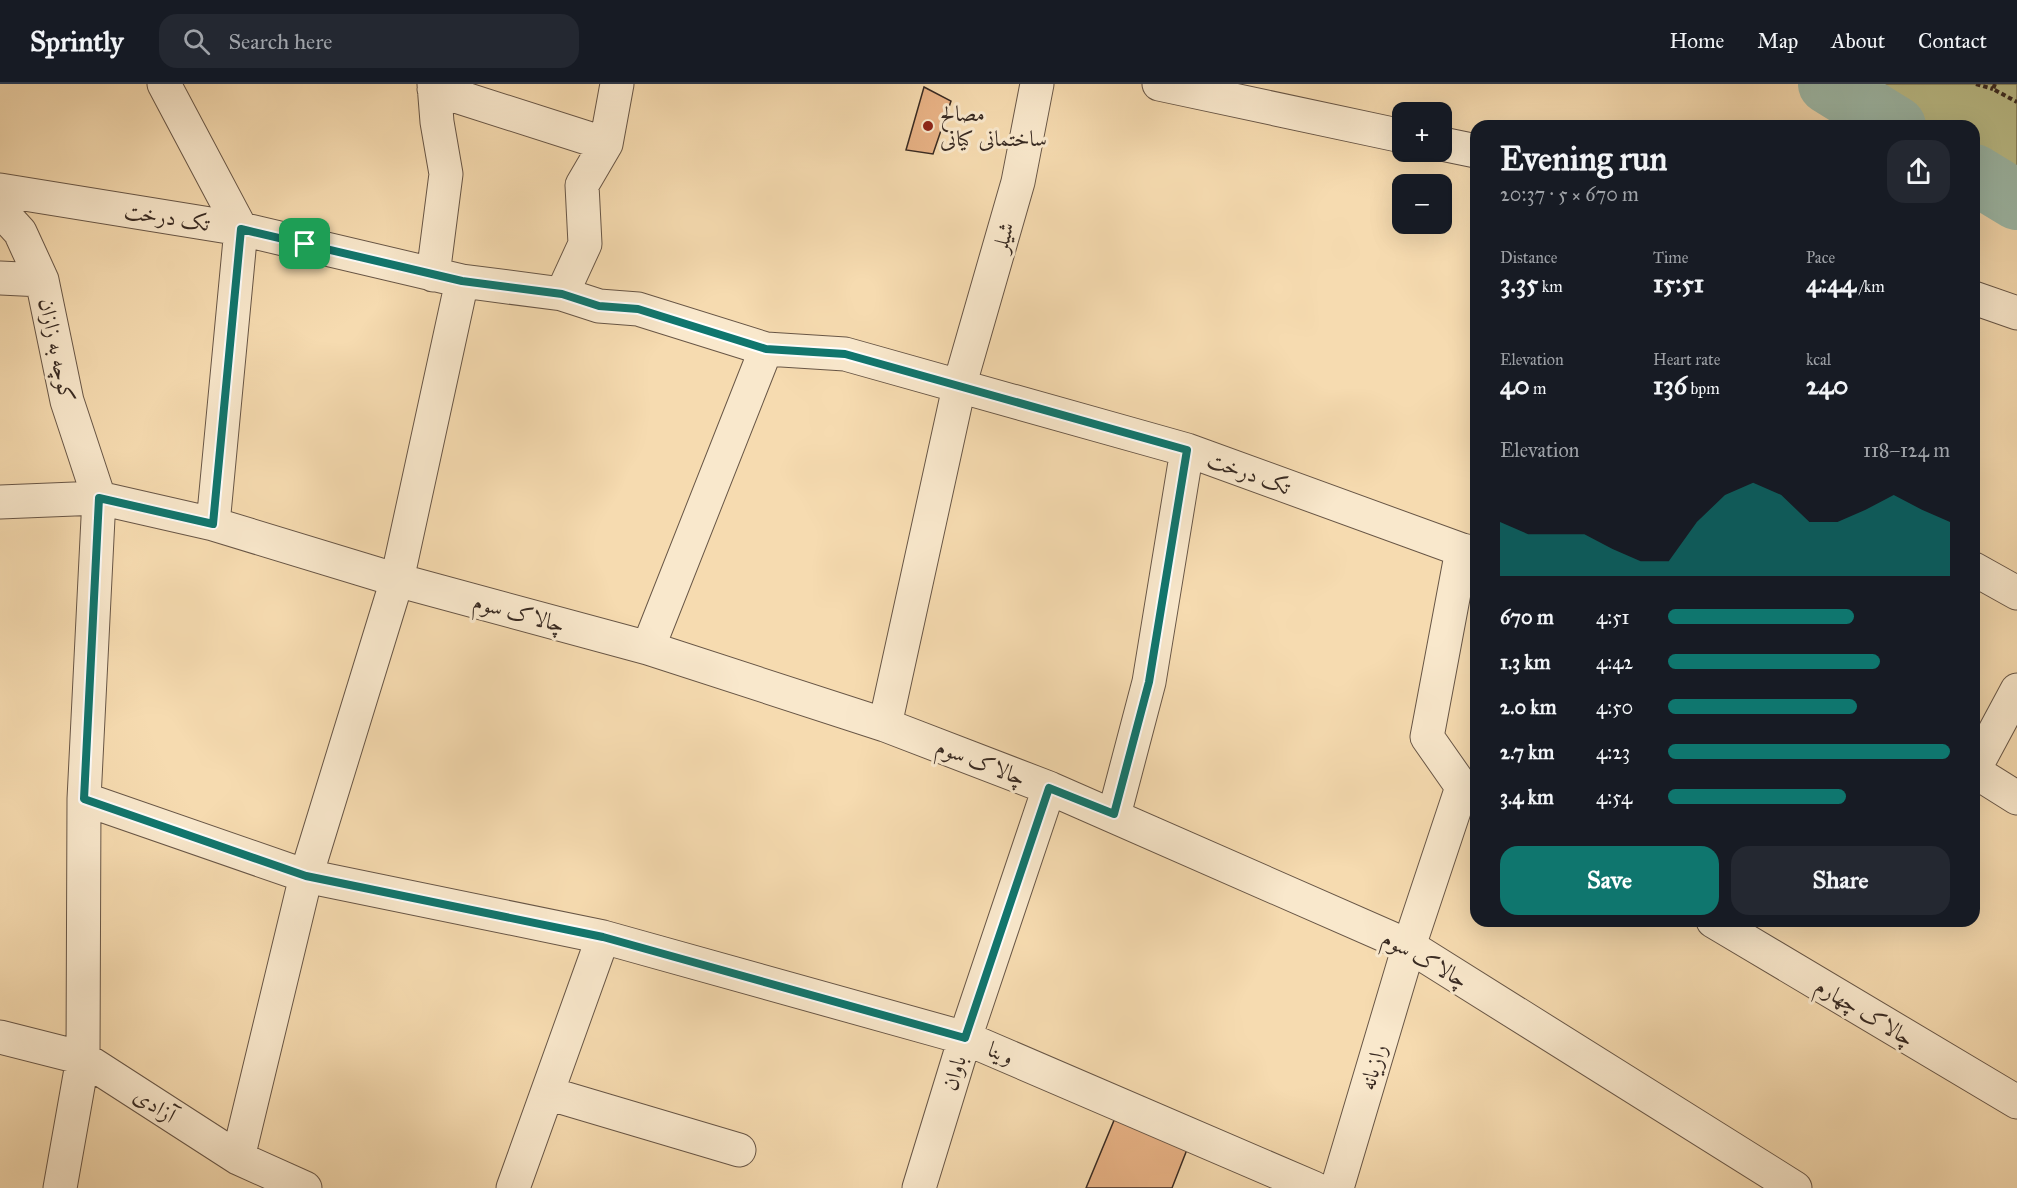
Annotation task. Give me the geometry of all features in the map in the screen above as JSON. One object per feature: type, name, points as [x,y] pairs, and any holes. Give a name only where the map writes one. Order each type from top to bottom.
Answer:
[{"type":"street","points":[[164,84],[241,229],[213,524]]},
{"type":"street","points":[[562,294],[585,244],[582,185],[606,144],[617,84]]},
{"type":"street","name":"شیلر","points":[[885,725],[959,387],[1018,182],[1038,84]]},
{"type":"street","points":[[1159,84],[1392,134]]},
{"type":"street","points":[[238,1158],[306,876],[397,580],[448,278],[446,174],[437,122],[434,86],[606,144]]},
{"type":"street","points":[[1452,146],[1470,151]]},
{"type":"street","name":"تک درخت","points":[[0,190],[241,229],[448,278],[562,294],[599,306],[638,309],[766,349],[845,354],[1187,450],[1469,552]]},
{"type":"street","name":"کوچه به زازان","points":[[0,210],[20,232],[42,280],[67,401],[99,498]]},
{"type":"street","points":[[0,278],[42,280]]},
{"type":"street","points":[[1980,300],[2017,313]]},
{"type":"street","points":[[648,648],[766,349]]},
{"type":"street","points":[[1114,814],[1149,682],[1187,450]]},
{"type":"street","points":[[60,1188],[83,1058],[84,799],[99,498]]},
{"type":"street","name":"چالاک سوم","points":[[0,502],[99,498],[213,524],[397,580],[648,648],[885,725],[1114,814],[1409,946],[1795,1188]]},
{"type":"street","points":[[1469,552],[1427,738],[1469,790]]},
{"type":"street","points":[[1980,571],[2017,593]]},
{"type":"street","points":[[1980,759],[2017,690]]},
{"type":"street","points":[[1980,774],[2017,798]]},
{"type":"street","name":"باوان","points":[[919,1188],[965,1038],[1049,788]]},
{"type":"street","name":"رازیانه","points":[[1337,1188],[1409,946],[1469,790]]},
{"type":"street","name":"وینا","points":[[84,799],[306,876],[603,937],[965,1038],[1314,1188]]},
{"type":"street","name":"چالاک چهارم","points":[[1723,927],[2017,1102]]},
{"type":"street","points":[[513,1188],[603,937]]},
{"type":"street","name":"آزادی","points":[[0,1037],[83,1058],[238,1158],[305,1188]]},
{"type":"street","points":[[547,1093],[740,1150]]},
{"type":"path","points":[[1976,84],[1994,86],[2017,102]]},
{"type":"green space","points":[[1863,84],[2017,84],[2017,176],[1980,154],[1980,120],[1923,120]]},
{"type":"building","name":"مصالح ساختمانی کیانی","points":[[924,87],[951,101],[933,154],[906,150]]},
{"type":"building","points":[[1115,1118],[1188,1147],[1172,1188],[1086,1188]]},
{"type":"waterway","points":[[1828,84],[1886,120]]},
{"type":"waterway","points":[[1980,178],[2017,200]]},
{"type":"place","name":"مصالح ساختمانی کیانی","points":[[928,126]]},
{"type":"route","points":[[241,229],[305,244],[462,281],[562,294],[599,306],[638,309],[766,349],[845,354],[1187,450],[1149,682],[1114,814],[1049,788],[965,1038],[603,937],[306,876],[84,799],[99,498],[213,524],[241,229]]}]
